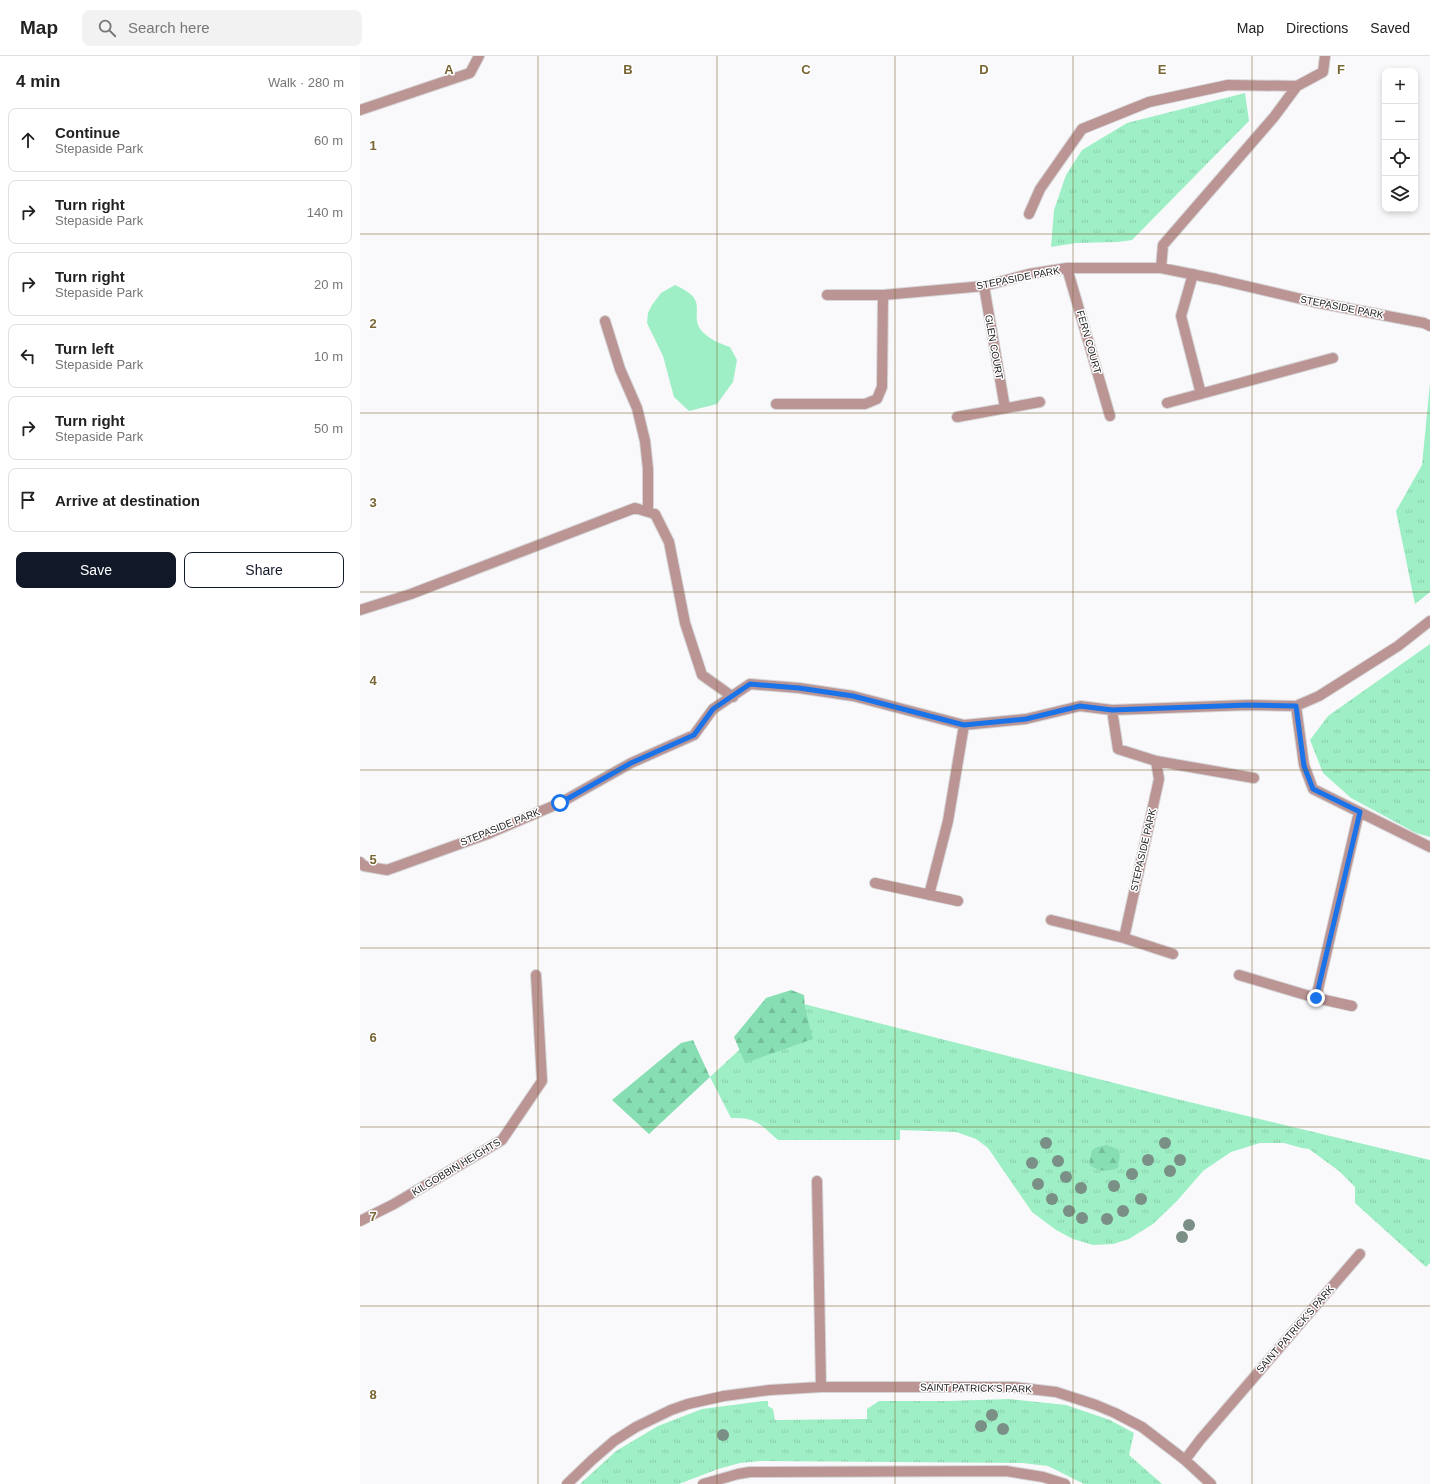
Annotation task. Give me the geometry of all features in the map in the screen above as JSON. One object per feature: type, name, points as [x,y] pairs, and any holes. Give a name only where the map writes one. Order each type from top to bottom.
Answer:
[{"type":"street","points":[[360,110],[470,73],[479,56]]},
{"type":"street","points":[[1161,268],[1163,245],[1274,117],[1297,86],[1323,72],[1325,56]]},
{"type":"street","points":[[1029,214],[1040,189],[1082,129],[1149,102],[1228,85],[1297,86]]},
{"type":"street","name":"STEPASIDE PARK","points":[[827,294],[884,295],[984,286],[1029,274],[1068,268],[1161,268],[1314,302],[1424,323],[1430,326]]},
{"type":"street","name":"FERN COURT","points":[[1068,268],[1110,416]]},
{"type":"street","points":[[1193,274],[1182,316],[1201,394]]},
{"type":"street","name":"GLEN COURT","points":[[984,286],[1005,408]]},
{"type":"street","points":[[776,404],[865,404],[877,399],[882,387],[884,295]]},
{"type":"street","points":[[605,321],[620,369],[637,408],[646,448],[648,469],[648,512]]},
{"type":"street","points":[[1167,403],[1333,358]]},
{"type":"street","points":[[957,418],[1040,402]]},
{"type":"street","points":[[360,610],[418,591],[635,508],[656,514],[669,542],[685,623],[702,675],[733,697]]},
{"type":"street","name":"STEPASIDE PARK","points":[[360,862],[364,866],[387,870],[490,833],[560,803],[631,763],[694,735],[713,709],[733,697],[750,684],[799,688],[853,696],[964,725],[1026,719],[1080,706],[1112,710],[1248,705],[1296,706],[1319,696],[1398,646],[1430,621]]},
{"type":"street","points":[[1296,706],[1304,766],[1313,789],[1430,847]]},
{"type":"street","points":[[1112,710],[1118,749],[1156,761],[1254,778]]},
{"type":"street","points":[[929,895],[948,821],[964,725]]},
{"type":"street","name":"STEPASIDE PARK","points":[[1124,938],[1159,779],[1156,761]]},
{"type":"street","points":[[1316,998],[1360,812]]},
{"type":"street","points":[[875,883],[958,901]]},
{"type":"street","points":[[1051,920],[1124,938],[1173,954]]},
{"type":"street","name":"KILGOBBIN HEIGHTS","points":[[360,1221],[394,1204],[502,1140],[542,1081],[536,975]]},
{"type":"street","points":[[1239,975],[1316,998],[1352,1006]]},
{"type":"street","points":[[816,1181],[821,1387]]},
{"type":"street","name":"SAINT PATRICK'S PARK","points":[[1185,1460],[1200,1440],[1360,1254]]},
{"type":"street","name":"SAINT PATRICK'S PARK","points":[[567,1484],[614,1441],[636,1427],[671,1410],[688,1404],[724,1396],[770,1390],[821,1387],[1013,1387],[1056,1392],[1096,1404],[1142,1427],[1206,1477],[1211,1484]]},
{"type":"street","points":[[703,1484],[750,1472],[1006,1471],[1043,1477],[1065,1484]]},
{"type":"green space","points":[[1245,93],[1249,121],[1132,240],[1118,242],[1076,243],[1051,247],[1054,210],[1066,175],[1082,150],[1127,123]]},
{"type":"green space","points":[[675,285],[693,296],[695,299],[697,307],[697,321],[701,330],[715,341],[730,347],[737,360],[733,382],[717,404],[689,411],[674,397],[663,356],[647,323],[648,313],[652,305],[661,293]]},
{"type":"green space","points":[[1430,383],[1430,592],[1415,604],[1396,511],[1422,465]]},
{"type":"green space","points":[[1430,644],[1430,837],[1416,833],[1351,798],[1323,773],[1310,740],[1328,716]]},
{"type":"green space","points":[[791,990],[804,995],[805,1008],[813,1039],[745,1063],[734,1037],[766,998]]},
{"type":"green space","points":[[792,1001],[1177,1099],[1430,1160],[1430,1263],[1426,1267],[1355,1203],[1355,1187],[1339,1171],[1309,1149],[1284,1143],[1260,1143],[1231,1152],[1203,1171],[1177,1201],[1153,1224],[1129,1239],[1113,1244],[1093,1245],[1073,1239],[1056,1230],[1032,1212],[988,1148],[976,1139],[956,1132],[900,1130],[900,1140],[778,1140],[767,1130],[752,1120],[731,1118],[710,1077]]},
{"type":"green space","points":[[693,1040],[710,1077],[649,1134],[612,1100],[681,1043]]},
{"type":"green space","points":[[1107,1145],[1117,1149],[1120,1155],[1118,1168],[1110,1170],[1096,1169],[1089,1164],[1092,1150]]},
{"type":"green space","points":[[1009,1399],[1066,1405],[1110,1420],[1134,1433],[1129,1455],[1162,1484],[1084,1484],[1048,1466],[1022,1463],[761,1461],[740,1463],[718,1469],[679,1484],[580,1484],[616,1451],[658,1426],[702,1409],[768,1401],[768,1406],[773,1409],[775,1420],[867,1419],[867,1409],[879,1401]]},
{"type":"route","points":[[560,803],[631,763],[694,735],[713,709],[733,697],[750,684],[799,688],[853,696],[964,725],[1026,719],[1080,706],[1112,710],[1248,705],[1296,706],[1304,766],[1313,789],[1360,812],[1316,998]]}]
